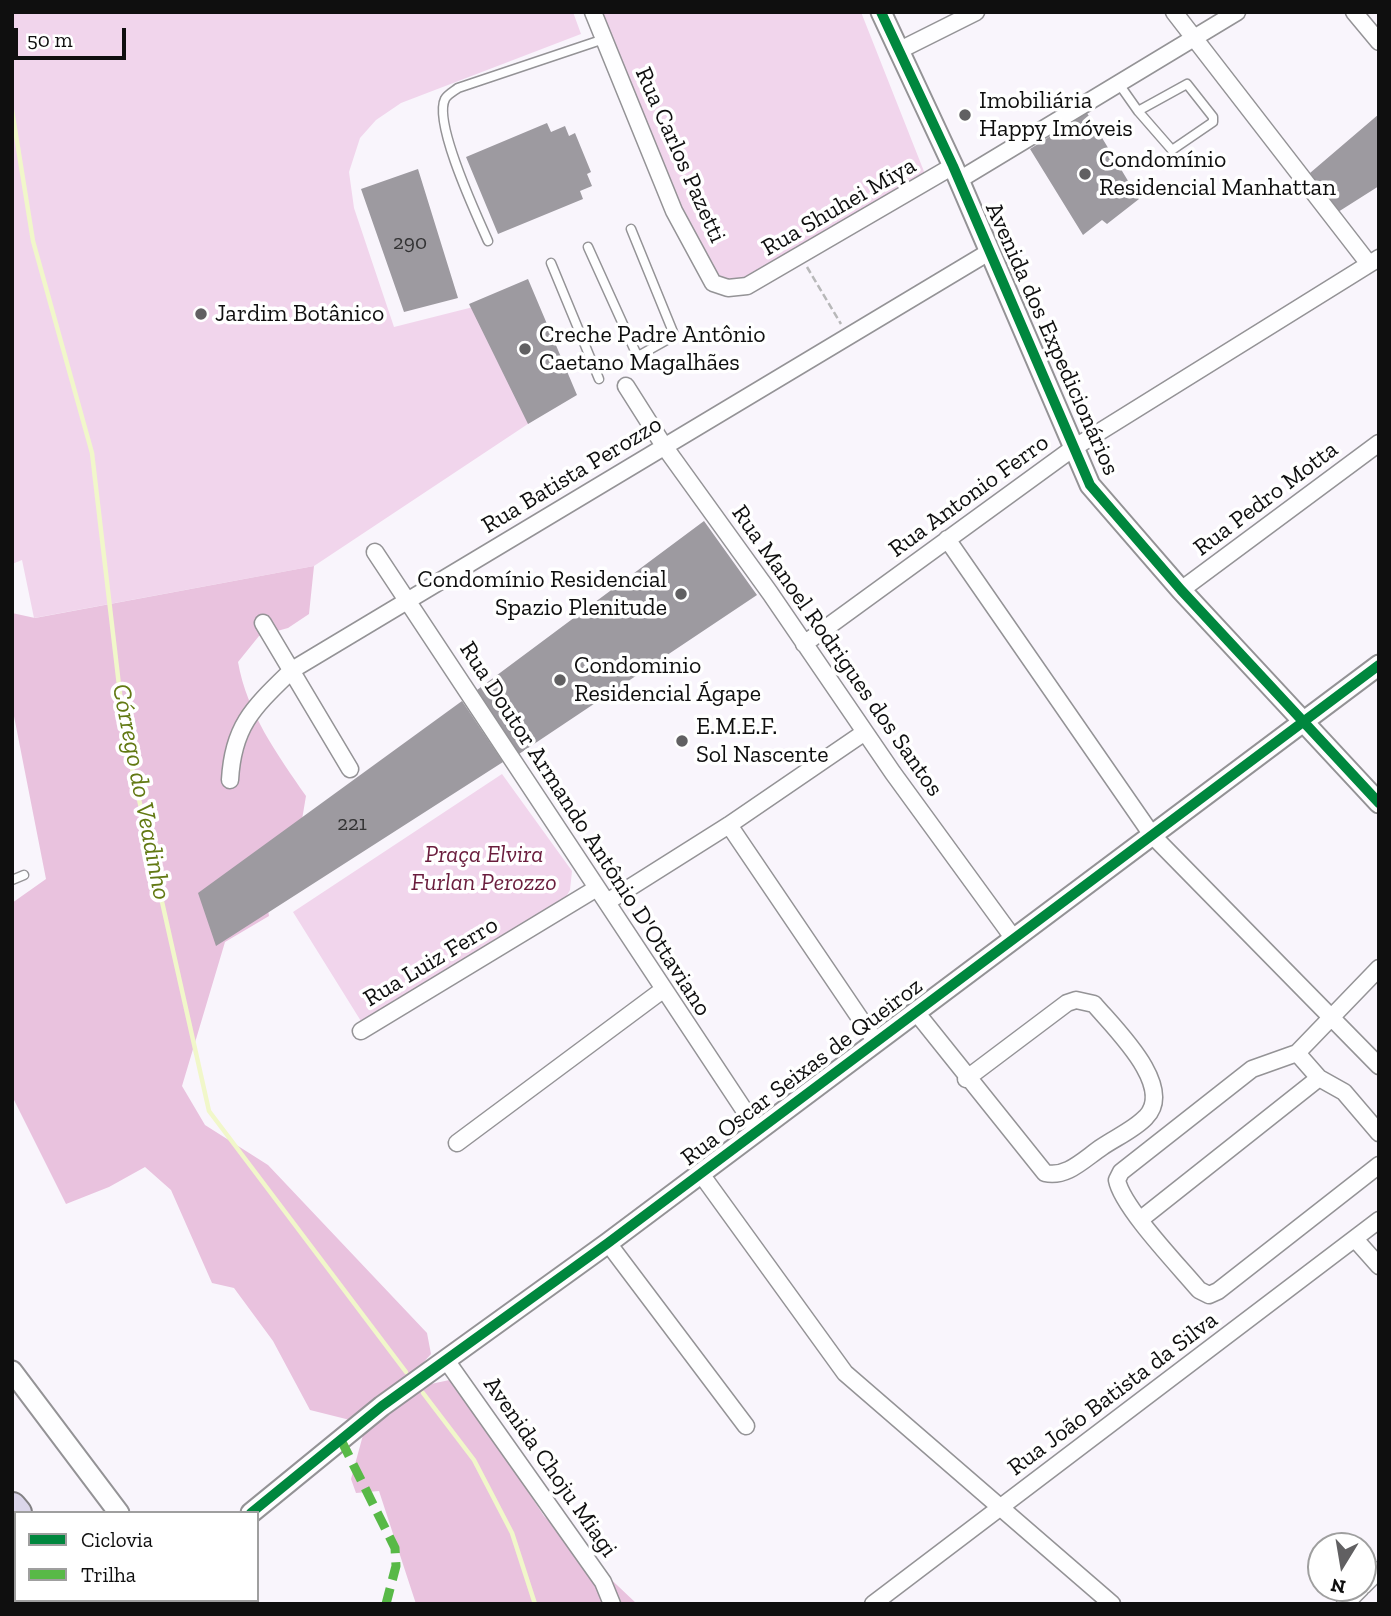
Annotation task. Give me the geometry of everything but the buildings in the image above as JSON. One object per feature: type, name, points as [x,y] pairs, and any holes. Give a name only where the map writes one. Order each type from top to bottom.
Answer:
[{"type":"street","name":"Rua Carlos Pazetti","points":[[593,12],[674,211],[713,283],[729,288],[747,286]]},
{"type":"street","name":"Avenida dos Expedicionários","points":[[881,12],[956,173],[1072,449],[1090,485],[1181,590],[1379,803]]},
{"type":"street","points":[[898,51],[976,12]]},
{"type":"street","points":[[1174,12],[1374,261]]},
{"type":"street","name":"Rua Shuhei Miya","points":[[747,286],[1119,84],[1237,12]]},
{"type":"street","points":[[1354,12],[1377,38]]},
{"type":"street","name":"Rua Batista Perozzo","points":[[230,780],[237,734],[260,701],[292,670],[989,252]]},
{"type":"street","name":"Rua Antonio Ferro","points":[[804,644],[1072,449],[1374,261]]},
{"type":"street","name":"Rua Manoel Rodrigues dos Santos","points":[[626,386],[664,446],[864,732],[1014,939]]},
{"type":"street","name":"Rua Pedro Motta","points":[[1181,590],[1379,443]]},
{"type":"street","points":[[947,539],[1152,835],[1379,1066]]},
{"type":"street","name":"Rua Doutor Armando Antônio D'Ottaviano","points":[[375,552],[758,1131]]},
{"type":"street","points":[[263,623],[350,769]]},
{"type":"street","name":"Rua Oscar Seixas de Queiroz","points":[[253,1511],[417,1380],[701,1174],[1379,665]]},
{"type":"street","points":[[607,902],[729,825],[864,732]]},
{"type":"street","points":[[729,825],[876,1042]]},
{"type":"street","name":"Rua Luiz Ferro","points":[[361,1031],[597,888]]},
{"type":"street","points":[[1379,968],[1329,1016],[1297,1053],[1252,1069],[1121,1172],[1116,1180],[1119,1189],[1141,1219],[1199,1290],[1209,1295],[1218,1291],[1379,1165]]},
{"type":"street","points":[[457,1143],[664,989]]},
{"type":"street","points":[[916,1012],[967,1079],[1039,1169],[1053,1175],[1062,1174],[1146,1117],[1154,1100],[1153,1081],[1145,1066],[1094,1004],[1087,1001],[1067,1003],[967,1079]]},
{"type":"street","points":[[1297,1053],[1319,1078],[1344,1092],[1379,1133]]},
{"type":"street","points":[[1141,1219],[1319,1078]]},
{"type":"street","points":[[701,1174],[845,1373],[1112,1604]]},
{"type":"street","name":"Rua João Batista da Silva","points":[[873,1604],[1379,1220]]},
{"type":"street","points":[[1355,1239],[1379,1266]]},
{"type":"street","points":[[608,1243],[746,1426]]},
{"type":"street","name":"Avenida Choju Miagi","points":[[446,1360],[603,1582],[612,1604]]},
{"type":"street","points":[[12,1371],[118,1511]]},
{"type":"lane","points":[[488,241],[454,164],[443,113],[445,99],[458,88],[604,39]]},
{"type":"lane","points":[[1119,84],[1138,111],[1172,150],[1213,122],[1213,117],[1187,84],[1138,111]]},
{"type":"lane","points":[[588,247],[636,353],[640,355],[672,337],[673,332],[631,229]]},
{"type":"lane","points":[[551,263],[599,379]]},
{"type":"lane","points":[[12,880],[24,875]]},
{"type":"path","points":[[800,255],[848,336]]},
{"type":"green space","name":"Jardim Botânico","points":[[12,12],[573,12],[581,34],[401,103],[376,120],[360,138],[349,172],[354,208],[394,327],[497,301],[558,404],[314,566],[34,618],[22,560],[12,564]]},
{"type":"green space","points":[[594,12],[861,12],[925,174],[747,279],[730,283],[714,279]]},
{"type":"green space","name":"Praça Elvira Furlan Perozzo","points":[[502,774],[572,871],[570,890],[566,897],[364,1026],[293,912]]},
{"type":"shaded area","points":[[314,566],[309,614],[288,628],[259,636],[238,662],[248,699],[256,716],[274,749],[306,796],[298,843],[264,884],[269,916],[225,942],[182,1086],[205,1125],[268,1165],[427,1333],[431,1354],[404,1384],[402,1402],[431,1384],[454,1379],[544,1516],[637,1604],[416,1604],[379,1491],[356,1493],[351,1479],[366,1424],[310,1410],[273,1341],[234,1288],[212,1283],[171,1190],[145,1167],[109,1187],[66,1204],[12,1096],[12,903],[46,879],[12,706],[12,613],[35,618]]},
{"type":"waterway","name":"Córrego do Veadinho","points":[[12,110],[33,241],[92,453],[125,737],[209,1111],[406,1372]]},
{"type":"waterway","name":"Córrego do Veadinho","points":[[423,1393],[474,1460],[512,1533],[535,1604]]},
{"type":"marked path","points":[[341,1440],[395,1548],[396,1566],[386,1604]]},
{"type":"cycle path","points":[[881,12],[953,166],[1090,485],[1181,590],[1379,803]]},
{"type":"cycle path","points":[[253,1511],[382,1406],[608,1243],[1379,665]]},
{"type":"place","name":"Imobiliária Happy Imóveis","points":[[965,115]]},
{"type":"place","name":"Condomínio Residencial Manhattan","points":[[1085,174]]},
{"type":"place","name":"Jardim Botânico","points":[[201,314]]},
{"type":"place","name":"Creche Padre Antônio Caetano Magalhães","points":[[525,349]]},
{"type":"place","name":"Condomínio Residencial Spazio Plenitude","points":[[681,594]]},
{"type":"place","name":"Condominio Residencial Ágape","points":[[560,680]]},
{"type":"place","name":"E.M.E.F. Sol Nascente","points":[[682,741]]}]
